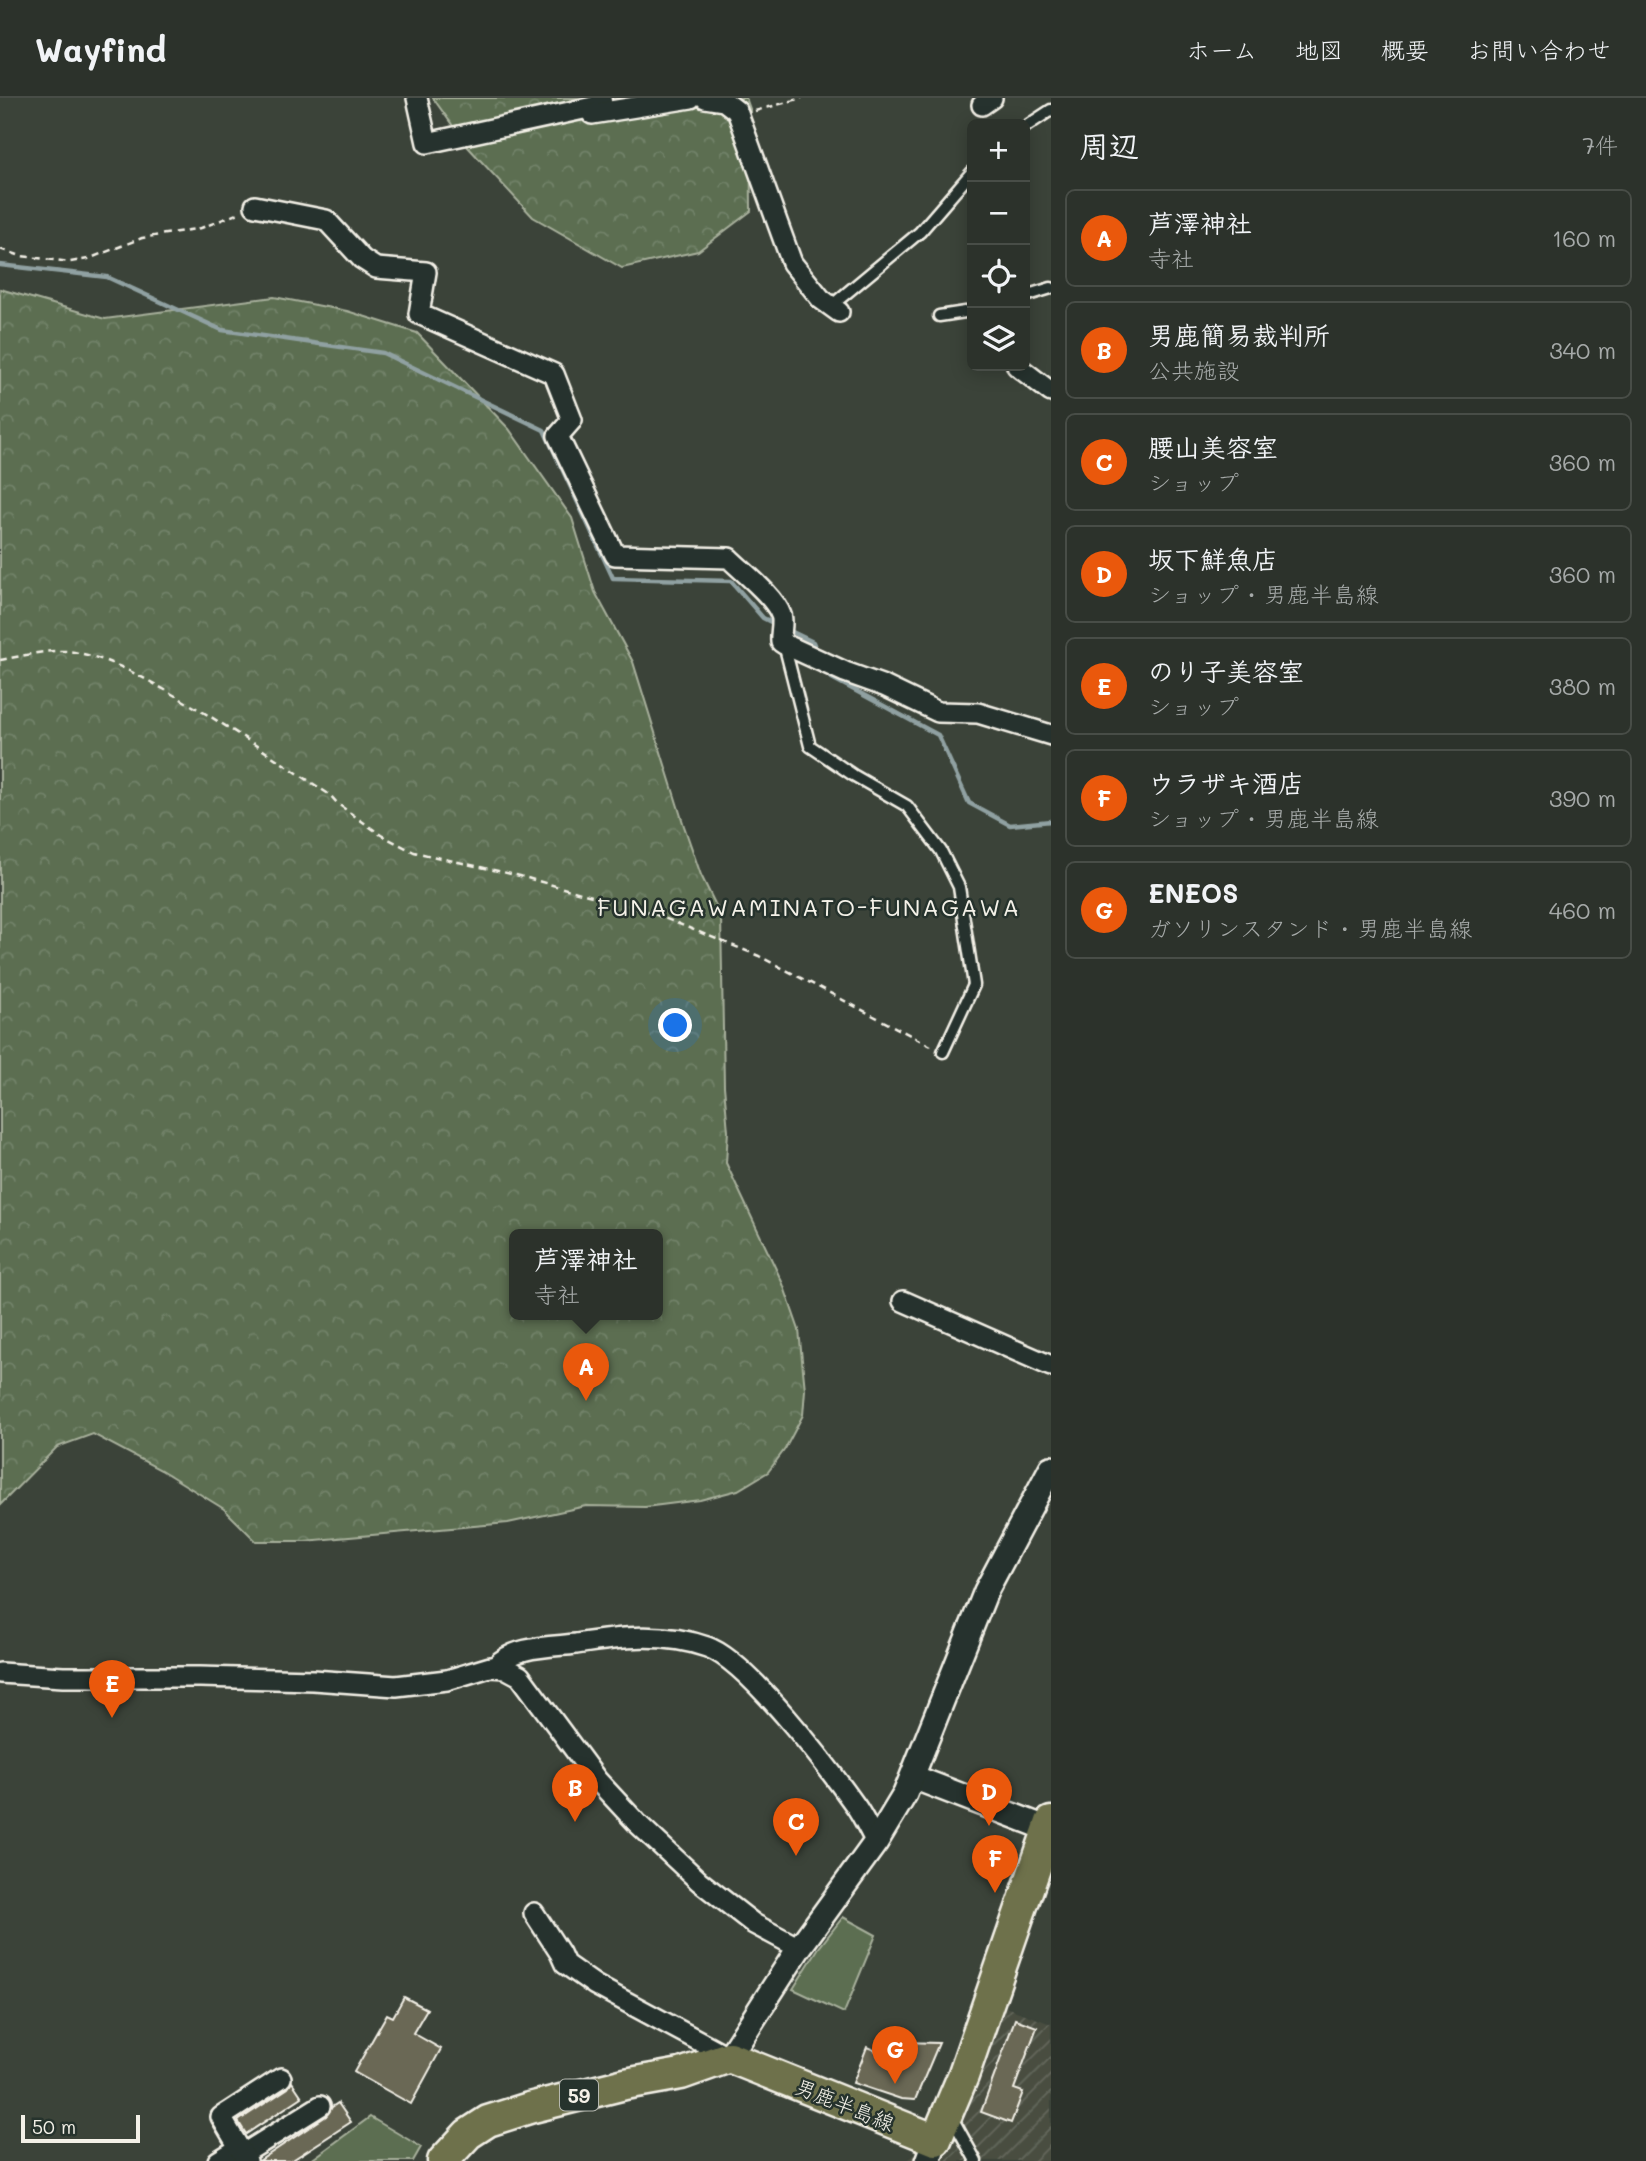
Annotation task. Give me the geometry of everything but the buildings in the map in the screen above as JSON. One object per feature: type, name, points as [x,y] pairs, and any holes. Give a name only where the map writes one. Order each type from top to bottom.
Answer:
[{"type":"main road","name":"男鹿半島線","points":[[729,2057],[932,2150],[949,2113],[1050,1827]]},
{"type":"main road","name":"59","points":[[443,2161],[468,2134],[488,2121],[601,2090],[681,2074],[729,2057]]},
{"type":"street","points":[[417,98],[427,143],[602,105],[597,106]]},
{"type":"street","points":[[597,106],[691,98]]},
{"type":"street","points":[[705,98],[724,101],[737,111],[792,262],[806,282],[835,309]]},
{"type":"street","points":[[255,206],[326,220],[362,258],[376,268],[426,272],[419,314],[554,374],[572,420],[558,436],[615,555],[729,558],[775,604],[782,617],[780,631],[784,644],[938,712],[978,713],[1051,736]]},
{"type":"street","points":[[1023,371],[1051,393]]},
{"type":"street","points":[[903,1301],[1051,1366]]},
{"type":"street","points":[[534,1913],[565,1964],[595,1985],[729,2057],[799,1948],[876,1842],[914,1777],[986,1591],[1051,1468]]},
{"type":"street","points":[[496,1667],[512,1655],[619,1637],[656,1636],[708,1647],[734,1662],[786,1718],[856,1806],[876,1842]]},
{"type":"street","points":[[0,1673],[63,1677],[200,1676],[396,1686],[447,1680],[496,1667],[505,1668],[520,1676],[597,1780],[646,1832],[699,1881],[754,1924],[799,1948]]},
{"type":"street","points":[[914,1777],[1050,1827]]},
{"type":"street","points":[[243,2154],[221,2117],[281,2078]]},
{"type":"street","points":[[218,2161],[243,2154],[320,2106]]},
{"type":"lane","points":[[1030,124],[1051,110]]},
{"type":"lane","points":[[835,309],[920,232],[967,178]]},
{"type":"lane","points":[[1030,294],[1051,288]]},
{"type":"lane","points":[[939,316],[967,313]]},
{"type":"lane","points":[[784,644],[810,746],[907,806],[941,851],[959,887],[974,985],[943,1052]]},
{"type":"lane","points":[[949,2113],[976,2161]]},
{"type":"path","points":[[739,116],[802,98]]},
{"type":"path","points":[[0,248],[22,256],[69,262],[88,259],[142,238],[201,228],[255,206]]},
{"type":"path","points":[[0,660],[37,653],[71,652],[102,659],[130,670],[229,726],[330,795],[338,804],[381,835],[414,852],[520,876],[649,912],[759,956],[943,1052]]},
{"type":"shaded area","points":[[1003,2006],[1051,2024],[1051,2161],[907,2161],[966,2112]]},
{"type":"green space","points":[[433,98],[746,98],[750,109],[751,211],[698,251],[622,268],[533,217],[468,147]]},
{"type":"green space","points":[[0,289],[105,319],[274,297],[347,311],[417,333],[509,429],[572,518],[595,592],[633,662],[684,826],[701,875],[721,916],[724,1086],[728,1131],[726,1163],[783,1284],[799,1330],[805,1390],[803,1415],[785,1449],[768,1472],[738,1490],[700,1500],[645,1507],[586,1506],[508,1523],[304,1541],[256,1541],[224,1509],[161,1470],[93,1434],[57,1447],[0,1505]]},
{"type":"green space","points":[[843,1917],[876,1935],[844,2013],[793,1989],[818,1949]]},
{"type":"green space","points":[[370,2117],[421,2147],[413,2161],[310,2161]]},
{"type":"waterway","points":[[0,265],[107,277],[222,330],[383,353],[544,430],[613,578],[731,581],[763,618],[775,624]]},
{"type":"waterway","points":[[786,629],[813,642],[817,652]]},
{"type":"waterway","points":[[827,672],[830,677],[938,735],[969,803],[1010,825],[1051,821]]},
{"type":"place","name":"芦澤神社","points":[[586,1401]]},
{"type":"place","name":"のり子美容室","points":[[112,1718]]},
{"type":"place","name":"男鹿簡易裁判所","points":[[575,1822]]},
{"type":"place","name":"坂下鮮魚店","points":[[989,1826]]},
{"type":"place","name":"腰山美容室","points":[[796,1856]]},
{"type":"place","name":"ウラザキ酒店","points":[[995,1893]]},
{"type":"place","name":"ENEOS","points":[[895,2084]]},
{"type":"district","name":"FUNAGAWAMINATO-FUNAGAWA","points":[[809,906]]}]
